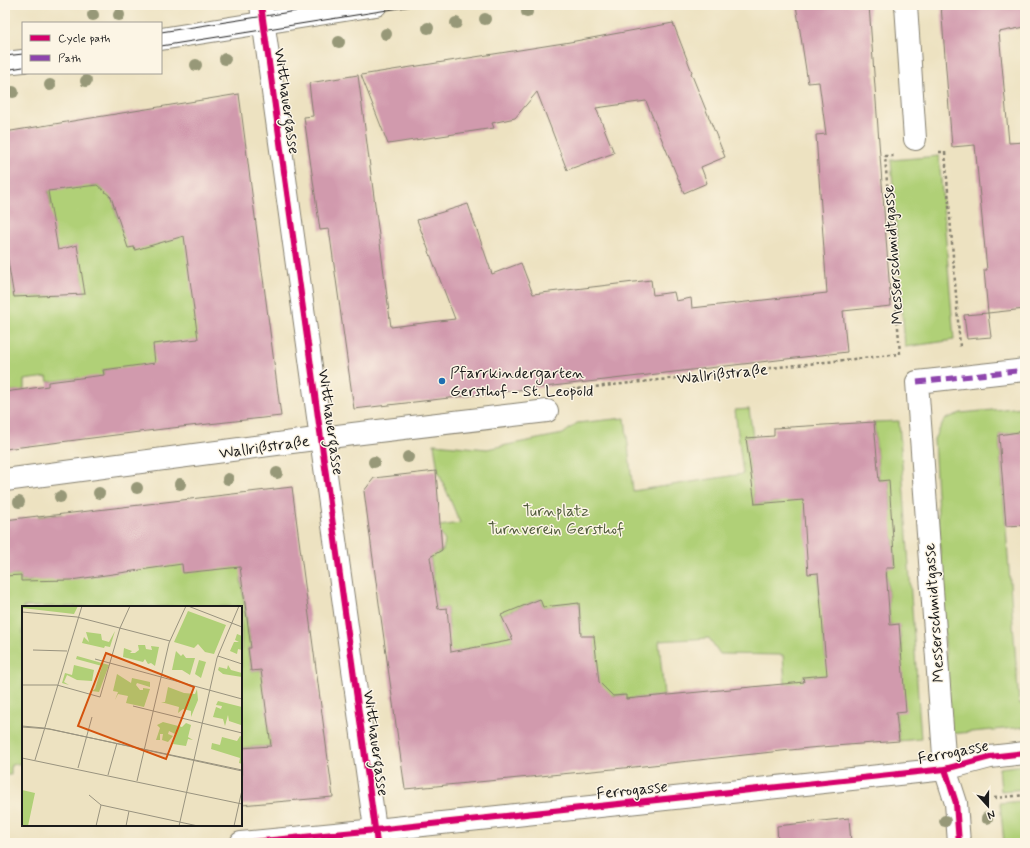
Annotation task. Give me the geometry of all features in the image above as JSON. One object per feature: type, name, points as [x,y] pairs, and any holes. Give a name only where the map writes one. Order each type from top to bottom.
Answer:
[{"type":"street","points":[[162,39],[262,14],[376,5]]},
{"type":"street","points":[[906,5],[914,139]]},
{"type":"street","name":"Witthauergasse","points":[[262,14],[377,836]]},
{"type":"street","points":[[5,63],[22,61]]},
{"type":"street","name":"Messerschmidtgasse","points":[[959,843],[956,803],[945,769],[917,382],[1025,370]]},
{"type":"street","name":"Wallrißstraße","points":[[5,480],[321,438],[548,411]]},
{"type":"street","name":"Ferrogasse","points":[[241,843],[377,836],[945,769],[990,757],[1025,753]]},
{"type":"path","points":[[945,152],[960,347]]},
{"type":"path","points":[[994,798],[1025,795]]},
{"type":"green space","points":[[939,156],[954,340],[905,347],[891,160]]},
{"type":"green space","points":[[182,161],[205,360],[103,370],[105,381],[77,378],[48,382],[47,377],[24,380],[24,390],[5,392],[5,243],[14,297],[85,294],[80,265],[21,267],[35,208],[51,205],[47,184],[89,177],[91,186],[97,185],[104,191],[112,189],[115,210],[125,238],[131,236],[135,250]]},
{"type":"green space","points":[[1024,407],[1025,431],[999,435],[1019,704],[1025,704],[1025,727],[950,734],[934,439],[945,419],[961,413]]},
{"type":"green space","name":"Turnplatz Turnverein Gersthof","points":[[749,409],[753,437],[746,438],[755,504],[780,502],[806,488],[818,573],[820,602],[828,601],[823,630],[826,660],[833,675],[803,677],[804,683],[785,684],[783,655],[720,654],[709,638],[659,641],[664,696],[626,699],[625,695],[613,696],[595,694],[597,663],[594,637],[582,636],[579,603],[543,607],[540,599],[501,615],[513,640],[444,654],[441,631],[449,629],[447,608],[438,609],[430,555],[443,550],[445,541],[440,533],[426,528],[460,523],[438,471],[434,444],[487,449],[563,434],[577,423],[625,418],[633,491],[743,474],[735,410]]},
{"type":"green space","points":[[899,421],[921,739],[899,741],[896,713],[902,654],[899,625],[890,625],[886,568],[895,567],[893,538],[881,512],[891,511],[889,481],[879,481],[874,422]]},
{"type":"green space","points":[[62,514],[154,558],[247,565],[241,579],[251,648],[248,648],[251,671],[262,670],[271,746],[242,748],[242,606],[22,606],[22,763],[11,765],[11,775],[5,775],[5,576],[21,575],[21,581],[31,581],[44,572],[38,516]]},
{"type":"green space","points":[[1025,765],[1025,789],[1001,791],[999,768]]},
{"type":"green space","points":[[1025,801],[1025,843],[1004,843],[1000,803]]},
{"type":"building","points":[[796,5],[869,5],[891,306],[843,311],[847,352],[354,409],[329,229],[320,230],[304,117],[313,116],[309,83],[358,75],[391,327],[455,319],[417,220],[468,204],[492,274],[521,263],[533,294],[651,280],[653,295],[674,292],[676,301],[691,298],[692,308],[827,293],[816,135],[826,134],[819,82],[808,83]]},
{"type":"building","points":[[941,5],[1025,5],[1025,27],[999,32],[1009,143],[1025,142],[1025,309],[988,313],[984,270],[987,270],[975,145],[952,147]]},
{"type":"building","points":[[673,23],[692,72],[691,73],[725,157],[701,167],[707,183],[684,193],[646,101],[596,108],[614,153],[567,170],[537,92],[515,118],[492,123],[494,128],[388,144],[361,75],[570,42]]},
{"type":"building","points":[[239,94],[281,416],[5,449],[5,392],[48,386],[48,382],[104,375],[103,370],[155,363],[153,344],[198,339],[184,236],[135,250],[134,247],[128,248],[111,197],[97,185],[48,191],[58,250],[77,245],[85,294],[14,297],[5,243],[5,132]]},
{"type":"building","points":[[988,313],[991,337],[967,339],[964,315]]},
{"type":"building","points":[[874,422],[879,481],[889,480],[895,568],[886,568],[890,625],[899,624],[906,712],[896,713],[899,741],[809,748],[634,767],[405,789],[364,491],[374,478],[436,471],[442,550],[430,557],[438,609],[447,608],[451,652],[513,640],[501,615],[540,599],[543,607],[579,603],[581,636],[594,636],[599,682],[613,696],[626,695],[626,699],[804,682],[803,677],[827,675],[818,573],[808,574],[803,500],[755,504],[746,438],[774,436],[774,428]]},
{"type":"building","points":[[1025,431],[1025,525],[1006,526],[999,435]]},
{"type":"building","points":[[292,487],[333,797],[242,805],[242,748],[271,746],[261,670],[251,671],[248,648],[251,648],[240,567],[183,573],[182,564],[71,580],[21,581],[21,575],[5,576],[5,520]]},
{"type":"building","points":[[849,818],[851,843],[778,843],[777,826]]},
{"type":"tram line","points":[[162,32],[336,5]]},
{"type":"tram line","points":[[162,46],[419,5]]},
{"type":"tram line","points":[[5,56],[22,54]]},
{"type":"tram line","points":[[5,70],[22,67]]},
{"type":"marked path","points":[[917,382],[1025,370]]},
{"type":"cycle path","points":[[261,5],[377,843]]},
{"type":"cycle path","points":[[241,843],[945,769],[990,757],[1025,753]]},
{"type":"cycle path","points":[[945,769],[956,803],[959,843]]},
{"type":"place","name":"Pfarrkindergarten Gersthof - St. Leopold","points":[[442,381]]}]
